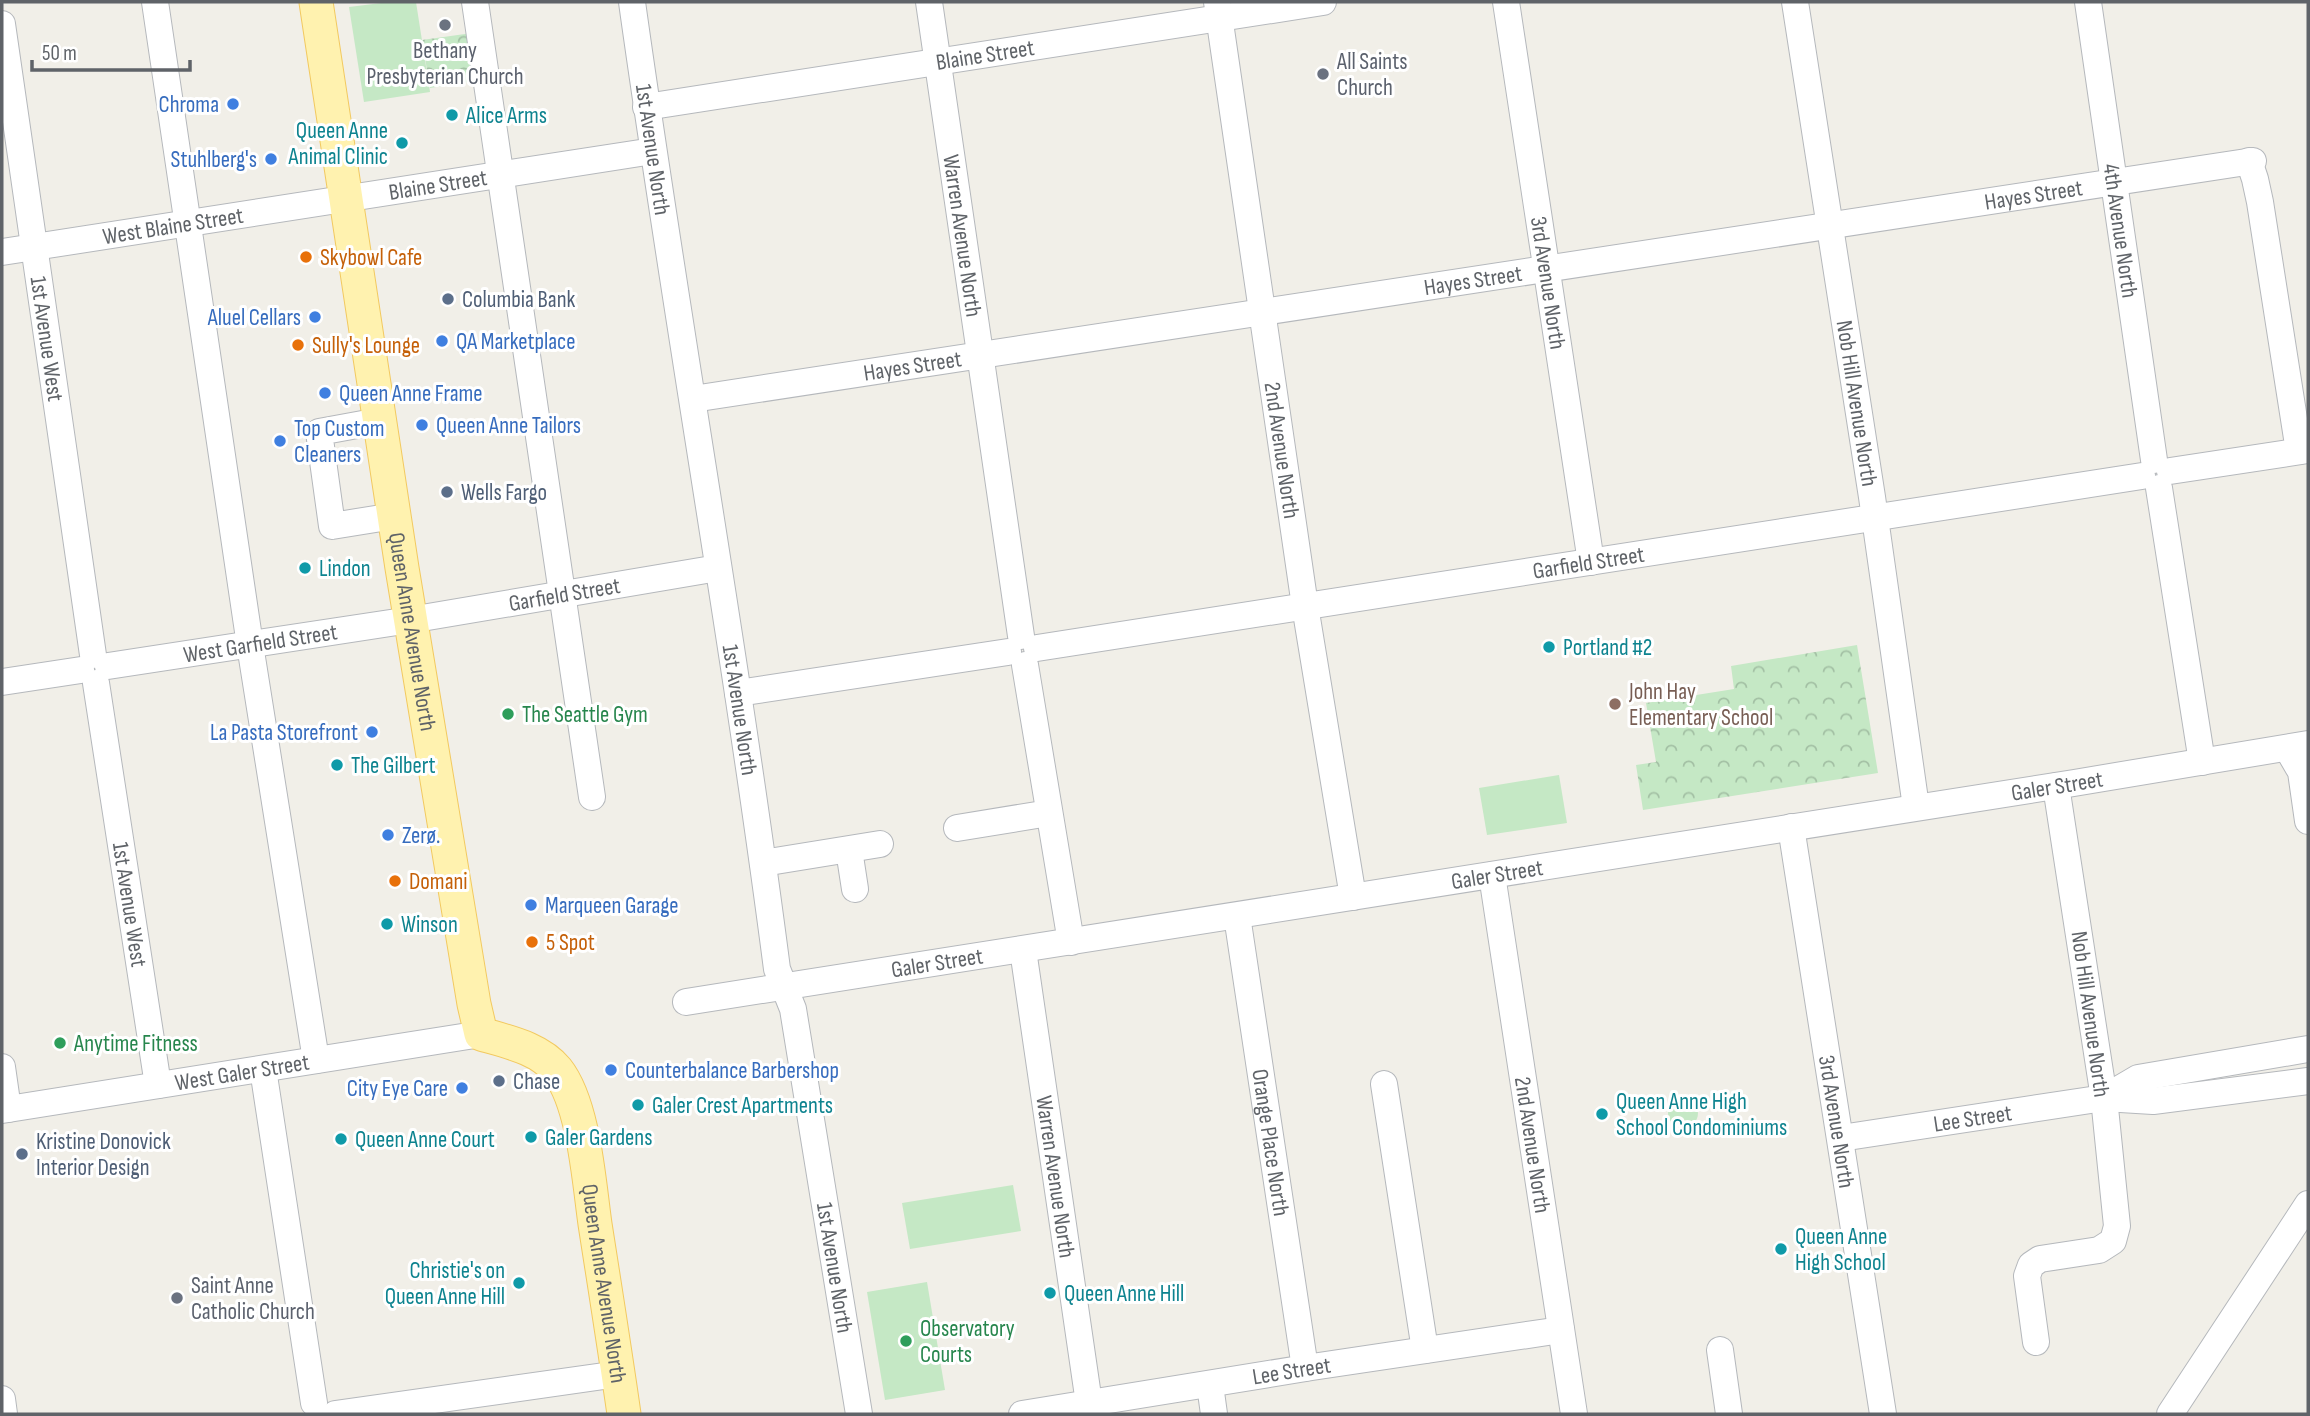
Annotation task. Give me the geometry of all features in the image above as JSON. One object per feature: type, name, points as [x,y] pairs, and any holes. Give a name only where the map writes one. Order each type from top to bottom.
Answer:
[{"type":"main road","name":"Queen Anne Avenue North","points":[[316,2],[394,516],[461,933],[481,1034],[521,1046],[540,1055],[557,1069],[569,1089],[582,1140],[624,1414]]},
{"type":"street","points":[[155,2],[250,645],[316,1060]]},
{"type":"street","points":[[475,2],[592,797]]},
{"type":"street","name":"1st Avenue North","points":[[632,2],[738,693],[777,968],[793,1009],[859,1414]]},
{"type":"street","name":"Warren Avenue North","points":[[929,2],[1022,650],[1071,942]]},
{"type":"street","name":"Blaine Street","points":[[646,107],[939,61],[1218,10],[1323,2]]},
{"type":"street","name":"3rd Avenue North","points":[[1506,2],[1591,562]]},
{"type":"street","name":"Nob Hill Avenue North","points":[[1795,2],[1916,807]]},
{"type":"street","name":"4th Avenue North","points":[[2088,2],[2156,474],[2202,762]]},
{"type":"street","name":"2nd Avenue North","points":[[1218,10],[1305,606],[1353,897]]},
{"type":"street","name":"1st Avenue West","points":[[2,24],[94,669],[158,1085]]},
{"type":"street","name":"Blaine Street","points":[[345,200],[653,151]]},
{"type":"street","name":"Hayes Street","points":[[693,399],[2251,161],[2304,450]]},
{"type":"street","name":"West Blaine Street","points":[[2,252],[345,200]]},
{"type":"street","points":[[379,421],[319,432],[332,526],[394,516]]},
{"type":"street","name":"Garfield Street","points":[[738,693],[2304,450]]},
{"type":"street","name":"Garfield Street","points":[[411,620],[718,568]]},
{"type":"street","name":"West Garfield Street","points":[[2,682],[411,620]]},
{"type":"street","points":[[2298,746],[2308,821]]},
{"type":"street","name":"Galer Street","points":[[686,1002],[2298,746]]},
{"type":"street","name":"Nob Hill Avenue North","points":[[2036,1342],[2027,1276],[2031,1265],[2040,1259],[2099,1250],[2113,1241],[2117,1226],[2104,1098],[2056,786]]},
{"type":"street","points":[[957,828],[1049,813]]},
{"type":"street","name":"3rd Avenue North","points":[[1791,827],[1883,1414]]},
{"type":"street","points":[[763,863],[880,844]]},
{"type":"street","points":[[849,850],[855,889]]},
{"type":"street","name":"2nd Avenue North","points":[[1492,875],[1574,1414]]},
{"type":"street","name":"Orange Place North","points":[[1237,916],[1305,1368]]},
{"type":"street","name":"Warren Avenue North","points":[[1023,950],[1089,1403]]},
{"type":"street","name":"West Galer Street","points":[[5,1110],[481,1034]]},
{"type":"street","name":"Lee Street","points":[[2104,1098],[2138,1079],[2308,1049]]},
{"type":"street","points":[[2,1067],[5,1110]]},
{"type":"street","points":[[263,1069],[320,1411],[618,1374]]},
{"type":"street","name":"Lee Street","points":[[1841,1138],[2104,1098],[2153,1101],[2308,1081]]},
{"type":"street","points":[[1384,1084],[1425,1350]]},
{"type":"street","points":[[2170,1414],[2308,1204]]},
{"type":"street","name":"Lee Street","points":[[1022,1414],[1561,1330]]},
{"type":"street","points":[[1720,1350],[1729,1414]]},
{"type":"street","points":[[1210,1385],[1214,1414]]},
{"type":"street","points":[[2,1399],[4,1414]]},
{"type":"green space","points":[[416,2],[430,92],[364,102],[349,7]]},
{"type":"green space","points":[[472,33],[480,80],[430,88],[422,40]]},
{"type":"green space","points":[[1857,645],[1878,773],[1643,810],[1636,765],[1656,762],[1646,703],[1734,689],[1731,666]]},
{"type":"green space","points":[[1559,775],[1567,823],[1487,835],[1479,788]]},
{"type":"green space","points":[[1683,1098],[1694,1102],[1698,1113],[1694,1124],[1683,1128],[1672,1124],[1668,1113],[1672,1102]]},
{"type":"green space","name":"Observatory Courts","points":[[1013,1185],[1021,1231],[910,1249],[902,1203]]},
{"type":"green space","name":"Observatory Courts","points":[[927,1282],[945,1390],[885,1400],[867,1292]]},
{"type":"place","name":"Bethany Presbyterian Church","points":[[445,25]]},
{"type":"place","name":"All Saints Church","points":[[1323,74]]},
{"type":"place","name":"Chroma","points":[[233,104]]},
{"type":"place","name":"Alice Arms","points":[[452,115]]},
{"type":"place","name":"Queen Anne Animal Clinic","points":[[402,143]]},
{"type":"place","name":"Stuhlberg's","points":[[271,159]]},
{"type":"place","name":"Skybowl Cafe","points":[[306,257]]},
{"type":"place","name":"Columbia Bank","points":[[448,299]]},
{"type":"place","name":"Aluel Cellars","points":[[315,317]]},
{"type":"place","name":"QA Marketplace","points":[[442,341]]},
{"type":"place","name":"Sully's Lounge","points":[[298,345]]},
{"type":"place","name":"Queen Anne Frame","points":[[325,393]]},
{"type":"place","name":"Queen Anne Tailors","points":[[422,425]]},
{"type":"place","name":"Top Custom Cleaners","points":[[280,441]]},
{"type":"place","name":"Wells Fargo","points":[[447,492]]},
{"type":"place","name":"Lindon","points":[[305,568]]},
{"type":"place","name":"Portland #2","points":[[1549,647]]},
{"type":"place","name":"John Hay Elementary School","points":[[1615,704]]},
{"type":"place","name":"The Seattle Gym","points":[[508,714]]},
{"type":"place","name":"La Pasta Storefront","points":[[372,732]]},
{"type":"place","name":"The Gilbert","points":[[337,765]]},
{"type":"place","name":"Zerø.","points":[[388,835]]},
{"type":"place","name":"Domani","points":[[395,881]]},
{"type":"place","name":"Marqueen Garage","points":[[531,905]]},
{"type":"place","name":"Winson","points":[[387,924]]},
{"type":"place","name":"5 Spot","points":[[532,942]]},
{"type":"place","name":"Anytime Fitness","points":[[60,1043]]},
{"type":"place","name":"Counterbalance Barbershop","points":[[611,1070]]},
{"type":"place","name":"Chase","points":[[499,1081]]},
{"type":"place","name":"City Eye Care","points":[[462,1088]]},
{"type":"place","name":"Galer Crest Apartments","points":[[638,1105]]},
{"type":"place","name":"Queen Anne High School Condominiums","points":[[1602,1114]]},
{"type":"place","name":"Galer Gardens","points":[[531,1137]]},
{"type":"place","name":"Queen Anne Court","points":[[341,1139]]},
{"type":"place","name":"Kristine Donovick Interior Design","points":[[22,1154]]},
{"type":"place","name":"Queen Anne High School","points":[[1781,1249]]},
{"type":"place","name":"Christie's on Queen Anne Hill","points":[[519,1283]]},
{"type":"place","name":"Queen Anne Hill","points":[[1050,1293]]},
{"type":"place","name":"Saint Anne Catholic Church","points":[[177,1298]]},
{"type":"place","name":"Observatory Courts","points":[[906,1341]]}]
